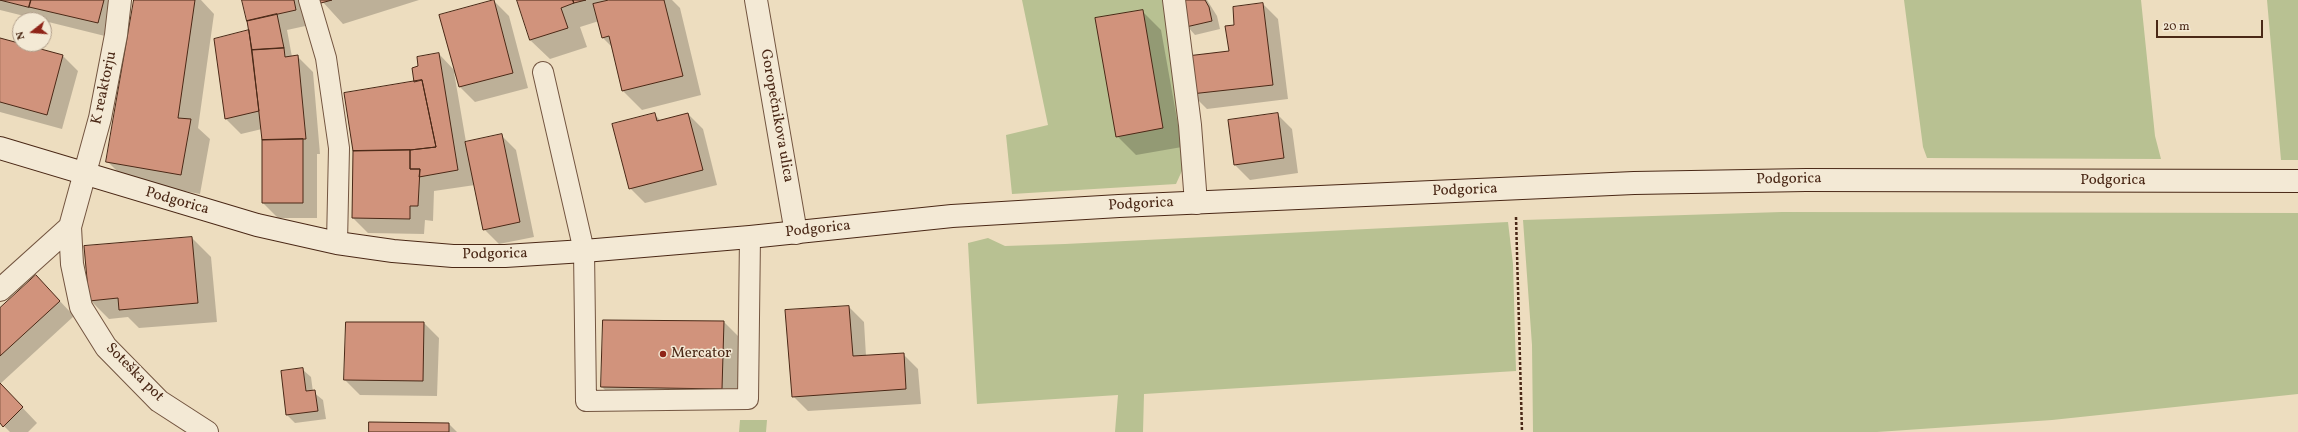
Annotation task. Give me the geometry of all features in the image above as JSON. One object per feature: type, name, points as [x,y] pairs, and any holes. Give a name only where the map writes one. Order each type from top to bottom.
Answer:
[{"type":"main road","name":"K reaktorju","points":[[70,227],[100,118],[116,35],[120,0]]},
{"type":"main road","name":"Goropečnikova ulica","points":[[756,0],[796,232]]},
{"type":"main road","points":[[1174,0],[1190,125],[1196,203]]},
{"type":"main road","name":"Podgorica","points":[[0,148],[84,175],[257,226],[337,243],[393,251],[453,256],[505,256],[584,251],[750,237],[952,216],[1634,183],[1806,180],[2298,181]]},
{"type":"main road","points":[[0,290],[70,227]]},
{"type":"main road","name":"Soteška pot","points":[[70,227],[72,264],[81,307],[106,347],[159,401],[207,432]]},
{"type":"lane","points":[[308,0],[326,58],[339,148],[337,243]]},
{"type":"lane","points":[[543,72],[584,251],[586,401],[748,399],[750,237]]},
{"type":"path","points":[[1515,189],[1522,432]]},
{"type":"green space","points":[[1022,0],[1168,0],[1185,164],[1176,184],[1012,194],[1006,135],[1048,125]]},
{"type":"green space","points":[[1904,0],[2141,0],[2155,136],[2161,159],[1927,158],[1923,147]]},
{"type":"green space","points":[[2267,0],[2298,0],[2298,160],[2281,160]]},
{"type":"green space","points":[[1782,212],[2298,213],[2298,394],[2052,420],[1877,432],[1533,432],[1532,345],[1523,220]]},
{"type":"green space","points":[[1508,222],[1513,264],[1516,371],[1144,394],[1143,432],[1115,432],[1118,395],[977,404],[968,243],[988,238],[1005,246],[1065,244]]},
{"type":"green space","points":[[740,420],[767,420],[766,432],[739,432]]},
{"type":"building","points":[[0,0],[31,0],[29,7]]},
{"type":"building","points":[[31,0],[104,0],[98,23],[29,7]]},
{"type":"building","points":[[134,0],[195,0],[178,118],[191,119],[181,175],[106,162]]},
{"type":"building","points":[[242,0],[294,0],[296,10],[247,21]]},
{"type":"building","points":[[320,0],[332,0],[321,3]]},
{"type":"building","points":[[494,0],[513,73],[459,87],[439,15]]},
{"type":"building","points":[[517,0],[573,0],[574,3],[561,8],[568,28],[530,40]]},
{"type":"building","points":[[573,0],[586,0],[574,3]]},
{"type":"building","points":[[609,0],[664,0],[683,76],[622,91],[609,36],[602,38],[593,4]]},
{"type":"building","points":[[1182,0],[1205,0],[1209,7],[1212,21],[1186,27]]},
{"type":"building","points":[[1263,3],[1273,85],[1191,94],[1187,56],[1229,51],[1225,26],[1234,25],[1233,7]]},
{"type":"building","points":[[1143,10],[1163,128],[1116,137],[1095,18]]},
{"type":"building","points":[[277,14],[284,48],[252,50],[247,21]]},
{"type":"building","points":[[249,30],[259,111],[225,119],[214,39]]},
{"type":"building","points":[[0,38],[12,41],[12,52],[52,52],[63,55],[47,115],[0,102]]},
{"type":"building","points":[[284,48],[285,57],[298,55],[306,139],[262,140],[252,50]]},
{"type":"building","points":[[439,53],[458,170],[419,177],[420,169],[410,169],[410,150],[436,147],[422,80],[414,82],[412,68],[418,66],[417,57]]},
{"type":"building","points":[[422,80],[436,147],[410,150],[353,151],[344,93]]},
{"type":"building","points":[[655,113],[657,121],[688,113],[703,170],[629,189],[612,124]]},
{"type":"building","points":[[1278,113],[1284,158],[1234,165],[1228,120]]},
{"type":"building","points":[[502,134],[520,222],[483,230],[465,142]]},
{"type":"building","points":[[303,139],[303,203],[262,203],[262,140]]},
{"type":"building","points":[[410,150],[410,169],[420,169],[418,206],[410,206],[410,219],[352,218],[353,151]]},
{"type":"building","points":[[192,237],[198,303],[119,310],[118,298],[89,301],[84,246]]},
{"type":"building","points":[[36,275],[60,301],[0,356],[0,308]]},
{"type":"building","points":[[849,306],[853,356],[904,353],[906,389],[792,397],[785,310]]},
{"type":"building","name":"Mercator","points":[[603,320],[724,321],[722,389],[601,387]]},
{"type":"building","points":[[346,322],[424,322],[423,381],[344,380]]},
{"type":"building","points":[[303,368],[306,391],[315,390],[318,411],[286,415],[281,371]]},
{"type":"building","points":[[0,383],[23,407],[3,427],[0,423]]},
{"type":"building","points":[[369,422],[449,423],[449,432],[369,432]]},
{"type":"place","name":"Mercator","points":[[663,354]]}]
